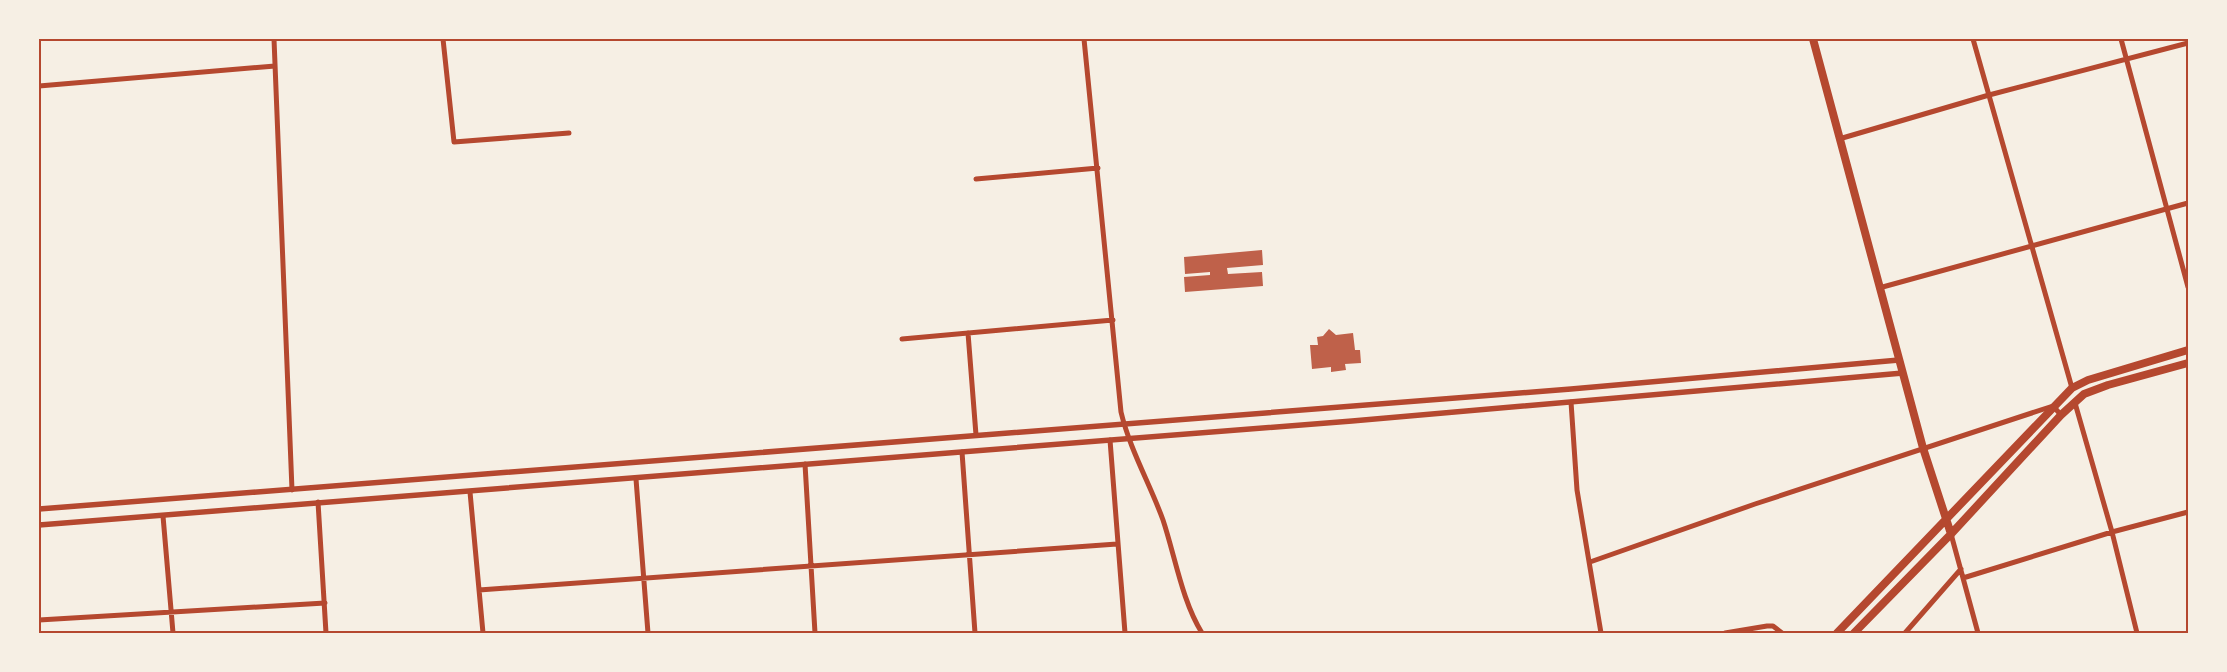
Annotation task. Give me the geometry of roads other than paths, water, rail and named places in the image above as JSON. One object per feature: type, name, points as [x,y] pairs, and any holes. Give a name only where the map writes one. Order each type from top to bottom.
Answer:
[{"type":"main road","points":[[1813,39],[1898,360],[1923,448],[1951,534]]},
{"type":"main road","points":[[1837,633],[2052,406],[2072,388],[2104,375],[2188,350]]},
{"type":"main road","points":[[1854,633],[1951,534],[2061,415],[2084,394],[2108,385],[2188,363]]},
{"type":"main road","points":[[2104,375],[2108,385]]},
{"type":"main road","points":[[2022,439],[2033,447]]},
{"type":"street","points":[[274,39],[292,490]]},
{"type":"street","points":[[443,39],[454,142],[570,133]]},
{"type":"street","points":[[1084,39],[1120,403],[1129,438],[1162,518],[1191,615],[1202,633]]},
{"type":"street","points":[[1973,39],[2072,388]]},
{"type":"street","points":[[2121,39],[2188,287]]},
{"type":"street","points":[[1838,139],[1989,94],[2188,43]]},
{"type":"street","points":[[39,86],[275,66]]},
{"type":"street","points":[[976,179],[1098,168]]},
{"type":"street","points":[[1879,288],[2188,203]]},
{"type":"street","points":[[902,338],[1113,320]]},
{"type":"street","points":[[968,333],[976,435]]},
{"type":"street","points":[[39,509],[1571,389],[1898,360]]},
{"type":"street","points":[[39,526],[318,502],[636,479],[1903,373]]},
{"type":"street","points":[[1571,402],[1577,490],[1601,633]]},
{"type":"street","points":[[2075,402],[2112,532],[2137,633]]},
{"type":"street","points":[[1590,562],[2052,406],[2061,415]]},
{"type":"street","points":[[1110,440],[1125,633]]},
{"type":"street","points":[[962,452],[975,633]]},
{"type":"street","points":[[805,464],[815,633]]},
{"type":"street","points":[[636,479],[648,633]]},
{"type":"street","points":[[470,492],[483,633]]},
{"type":"street","points":[[318,502],[326,633]]},
{"type":"street","points":[[1963,578],[2112,532],[2188,512]]},
{"type":"street","points":[[162,516],[173,633]]},
{"type":"street","points":[[1951,534],[1978,633]]},
{"type":"street","points":[[479,590],[644,580],[1118,544]]},
{"type":"street","points":[[1905,633],[1961,569]]},
{"type":"street","points":[[39,620],[325,603]]},
{"type":"street","points":[[1725,633],[1773,626],[1782,633]]}]
